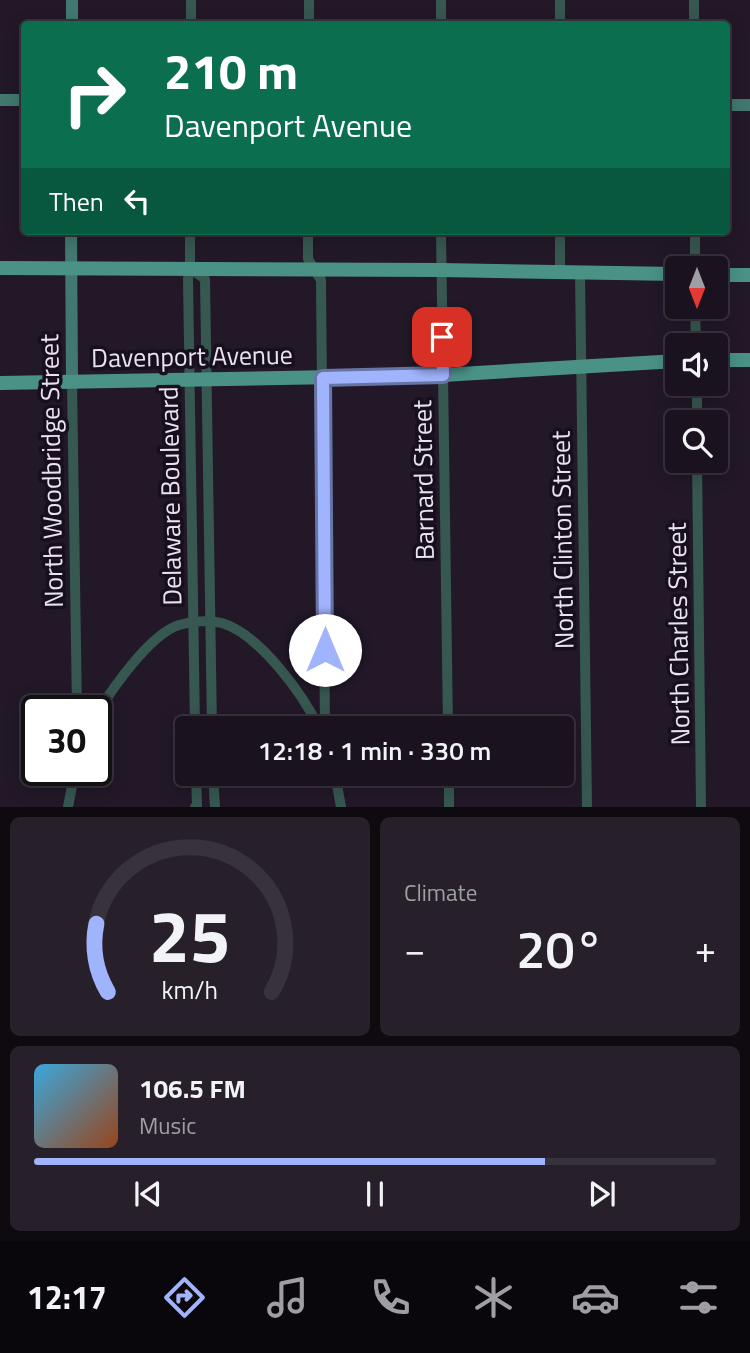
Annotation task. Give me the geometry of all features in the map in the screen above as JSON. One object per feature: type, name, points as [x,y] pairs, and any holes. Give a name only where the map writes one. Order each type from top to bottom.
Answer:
[{"type":"main road","points":[[72,0],[72,21]]},
{"type":"main road","points":[[0,100],[21,100]]},
{"type":"main road","points":[[730,105],[750,105]]},
{"type":"main road","name":"North Woodbridge Street","points":[[71,235],[72,382]]},
{"type":"main road","points":[[0,268],[665,274]]},
{"type":"main road","points":[[728,275],[750,275]]},
{"type":"main road","points":[[728,360],[750,360]]},
{"type":"main road","name":"Davenport Avenue","points":[[0,383],[443,375],[665,361]]},
{"type":"street","points":[[191,0],[191,21]]},
{"type":"street","points":[[309,0],[309,21]]},
{"type":"street","points":[[441,0],[441,21]]},
{"type":"street","points":[[560,0],[560,21]]},
{"type":"street","points":[[694,0],[694,21]]},
{"type":"street","points":[[190,235],[190,268]]},
{"type":"street","points":[[308,235],[308,259],[321,280],[325,716]]},
{"type":"street","name":"Barnard Street","points":[[441,235],[448,716]]},
{"type":"street","points":[[560,235],[560,273]]},
{"type":"street","points":[[695,235],[695,256]]},
{"type":"street","name":"Delaware Boulevard","points":[[195,716],[189,380],[190,268],[205,279],[212,716]]},
{"type":"street","name":"North Clinton Street","points":[[580,273],[587,807]]},
{"type":"street","name":"North Woodbridge Street","points":[[72,382],[77,695]]},
{"type":"street","name":"North Charles Street","points":[[697,473],[701,807]]},
{"type":"street","points":[[110,695],[131,665],[159,637],[177,625],[211,621],[224,624],[263,652],[283,671],[312,716]]},
{"type":"street","points":[[68,807],[72,786]]},
{"type":"street","points":[[196,786],[196,806],[214,806],[213,786]]},
{"type":"street","points":[[337,786],[341,807]]},
{"type":"street","points":[[449,786],[449,807]]},
{"type":"route","points":[[325,650],[323,378],[443,375],[442,337]]}]
